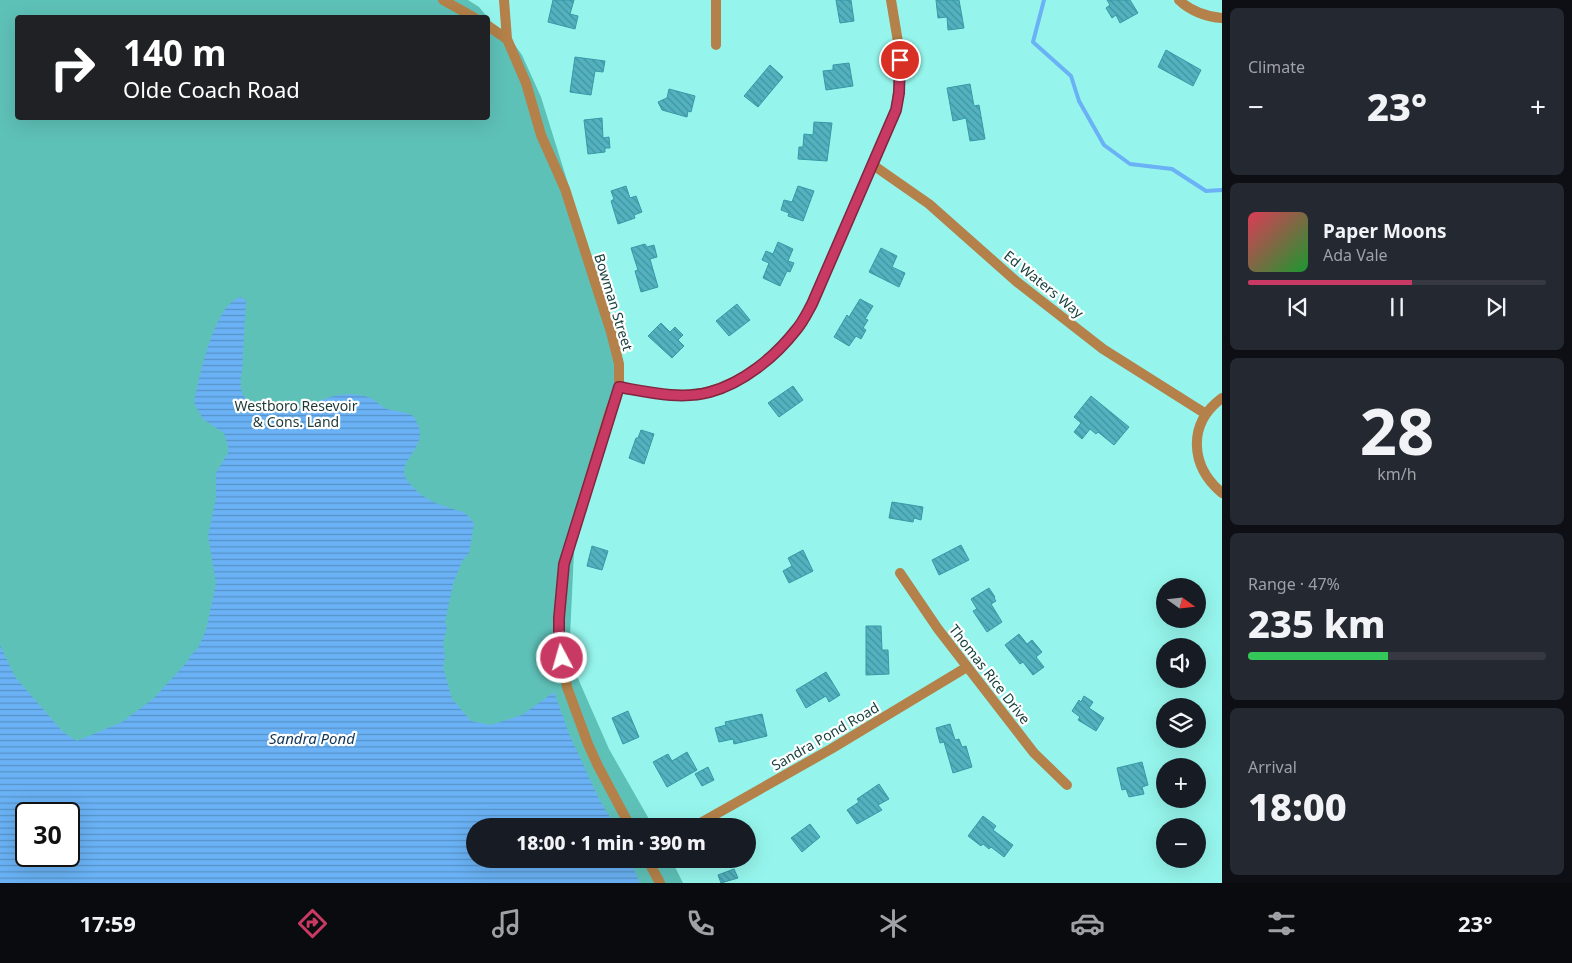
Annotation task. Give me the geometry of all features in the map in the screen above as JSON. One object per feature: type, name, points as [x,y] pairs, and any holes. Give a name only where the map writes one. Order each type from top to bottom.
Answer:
[{"type":"street","points":[[443,0],[469,15]]},
{"type":"street","name":"Bowman Street","points":[[504,0],[507,38],[526,83],[541,135],[564,189],[611,332],[619,364],[619,387],[564,564],[559,643],[567,687],[588,744],[626,818]]},
{"type":"street","points":[[716,0],[716,45]]},
{"type":"street","points":[[619,387],[669,395],[709,392],[736,382],[781,348],[798,329],[812,304],[896,110],[899,93],[899,48],[891,0]]},
{"type":"street","points":[[1179,0],[1184,5],[1200,13],[1222,18]]},
{"type":"street","points":[[490,27],[507,38]]},
{"type":"street","name":"Ed Waters Way","points":[[873,165],[929,204],[1017,282],[1104,349],[1206,414]]},
{"type":"street","points":[[1222,398],[1206,414],[1197,436],[1196,447],[1205,473],[1214,486],[1222,493]]},
{"type":"street","name":"Thomas Rice Drive","points":[[900,573],[938,629],[1034,753],[1067,785]]},
{"type":"street","name":"Sandra Pond Road","points":[[709,818],[839,745],[967,667]]},
{"type":"street","points":[[652,868],[660,883]]},
{"type":"green space","name":"Westboro Resevoir & Cons. Land","points":[[0,0],[468,0],[479,7],[486,15],[15,15],[15,120],[490,120],[490,20],[507,34],[522,55],[541,97],[600,286],[620,367],[576,509],[569,658],[609,749],[648,818],[466,818],[466,868],[676,868],[683,883],[0,883]]},
{"type":"water","name":"Sandra Pond","points":[[241,297],[246,301],[241,383],[242,393],[252,406],[270,411],[291,411],[332,396],[355,395],[367,397],[387,409],[406,413],[415,418],[420,433],[419,441],[405,467],[404,473],[407,480],[426,498],[464,512],[474,524],[469,553],[462,561],[453,584],[445,622],[447,628],[443,642],[445,657],[443,667],[452,699],[471,721],[491,725],[522,715],[554,692],[570,736],[598,797],[610,818],[466,818],[466,868],[633,868],[640,883],[0,883],[0,645],[15,677],[63,732],[77,741],[122,722],[153,699],[198,648],[206,630],[216,583],[208,536],[216,498],[216,473],[228,453],[228,446],[224,433],[203,419],[194,403],[209,343],[223,313],[231,302]]},
{"type":"building","points":[[553,0],[574,0],[570,14],[578,16],[575,29],[548,22]]},
{"type":"building","points":[[836,0],[851,0],[854,21],[840,23]]},
{"type":"building","points":[[936,0],[959,0],[964,28],[948,30],[947,17],[938,18]]},
{"type":"building","points":[[1107,0],[1130,0],[1138,13],[1120,23],[1116,15],[1112,18],[1106,8],[1110,5]]},
{"type":"building","points":[[1166,50],[1201,70],[1193,86],[1158,67]]},
{"type":"building","points":[[575,57],[605,61],[603,72],[595,71],[591,95],[570,92]]},
{"type":"building","points":[[849,63],[853,86],[826,90],[823,71],[833,70],[833,65]]},
{"type":"building","points":[[770,65],[783,77],[758,107],[744,96]]},
{"type":"building","points":[[970,84],[974,106],[979,105],[985,139],[970,141],[966,118],[953,121],[947,88]]},
{"type":"building","points":[[669,89],[695,96],[691,112],[688,111],[687,117],[662,110],[658,102],[667,98]]},
{"type":"building","points":[[602,118],[603,138],[609,137],[610,148],[605,148],[605,152],[588,154],[584,120]]},
{"type":"building","points":[[814,122],[832,123],[827,161],[798,159],[799,147],[803,147],[804,134],[813,135]]},
{"type":"building","points":[[626,186],[630,198],[636,196],[642,212],[634,215],[635,218],[618,224],[611,201],[614,199],[611,191]]},
{"type":"building","points":[[798,186],[814,191],[803,221],[788,216],[789,213],[781,210],[784,200],[792,202]]},
{"type":"building","points":[[778,242],[793,249],[788,261],[794,263],[790,272],[787,271],[780,286],[763,278],[769,263],[762,260],[766,251],[773,254]]},
{"type":"building","points":[[645,244],[647,247],[654,245],[657,257],[650,259],[658,287],[641,292],[635,271],[638,270],[631,248]]},
{"type":"building","points":[[881,248],[897,256],[892,267],[905,273],[899,287],[869,272]]},
{"type":"building","points":[[860,299],[873,306],[865,319],[868,320],[863,328],[866,330],[861,339],[856,336],[849,346],[834,337],[847,315],[849,317]]},
{"type":"building","points":[[737,304],[750,320],[729,336],[716,321]]},
{"type":"building","points":[[661,323],[670,332],[675,327],[683,335],[678,340],[684,346],[672,358],[648,336]]},
{"type":"building","points":[[793,386],[803,400],[779,417],[768,403]]},
{"type":"building","points":[[1091,396],[1129,427],[1114,445],[1098,432],[1096,434],[1090,429],[1082,439],[1074,432],[1081,423],[1074,417]]},
{"type":"building","points":[[641,430],[654,434],[644,464],[629,458]]},
{"type":"building","points":[[892,502],[923,507],[921,520],[914,518],[913,522],[889,518]]},
{"type":"building","points":[[961,545],[969,560],[939,575],[932,560]]},
{"type":"building","points":[[592,546],[608,551],[602,570],[587,566]]},
{"type":"building","points":[[803,550],[813,571],[789,583],[783,571],[792,566],[788,558]]},
{"type":"building","points":[[989,588],[996,601],[991,604],[1002,622],[987,632],[973,611],[977,609],[971,599]]},
{"type":"building","points":[[866,626],[881,626],[882,650],[888,650],[889,674],[866,675]]},
{"type":"building","points":[[1019,634],[1027,644],[1032,640],[1042,652],[1036,657],[1044,667],[1033,675],[1023,662],[1020,664],[1005,645]]},
{"type":"building","points":[[826,672],[840,695],[829,702],[826,696],[806,708],[796,690]]},
{"type":"building","points":[[1084,696],[1093,702],[1089,708],[1104,718],[1096,731],[1078,720],[1080,717],[1072,711]]},
{"type":"building","points":[[628,711],[639,737],[623,744],[612,718]]},
{"type":"building","points":[[762,714],[767,736],[734,744],[733,739],[719,742],[715,728],[726,725],[725,722]]},
{"type":"building","points":[[950,724],[955,740],[959,739],[962,747],[966,746],[972,767],[953,773],[944,742],[940,743],[936,728]]},
{"type":"building","points":[[687,752],[697,770],[667,787],[653,762],[668,754],[672,761]]},
{"type":"building","points":[[1142,762],[1148,785],[1142,787],[1144,794],[1129,797],[1126,789],[1122,790],[1117,768]]},
{"type":"building","points":[[708,767],[714,780],[702,786],[695,774]]},
{"type":"building","points":[[879,784],[889,799],[878,805],[882,810],[857,824],[847,810],[859,802],[857,799]]},
{"type":"building","points":[[983,816],[996,826],[993,830],[1013,845],[1004,857],[991,847],[989,849],[983,844],[981,846],[968,836]]},
{"type":"building","points":[[810,824],[820,837],[802,852],[791,838]]},
{"type":"building","points":[[734,869],[738,878],[721,883],[718,875]]},
{"type":"waterway","points":[[1044,0],[1033,42],[1071,76],[1079,101],[1104,145],[1130,164],[1172,169],[1206,191],[1222,190]]},
{"type":"route","points":[[562,658],[559,643],[559,618],[564,564],[609,414],[619,387],[669,395],[709,392],[736,382],[756,368],[781,348],[798,329],[812,304],[890,127],[899,93],[900,60]]}]
